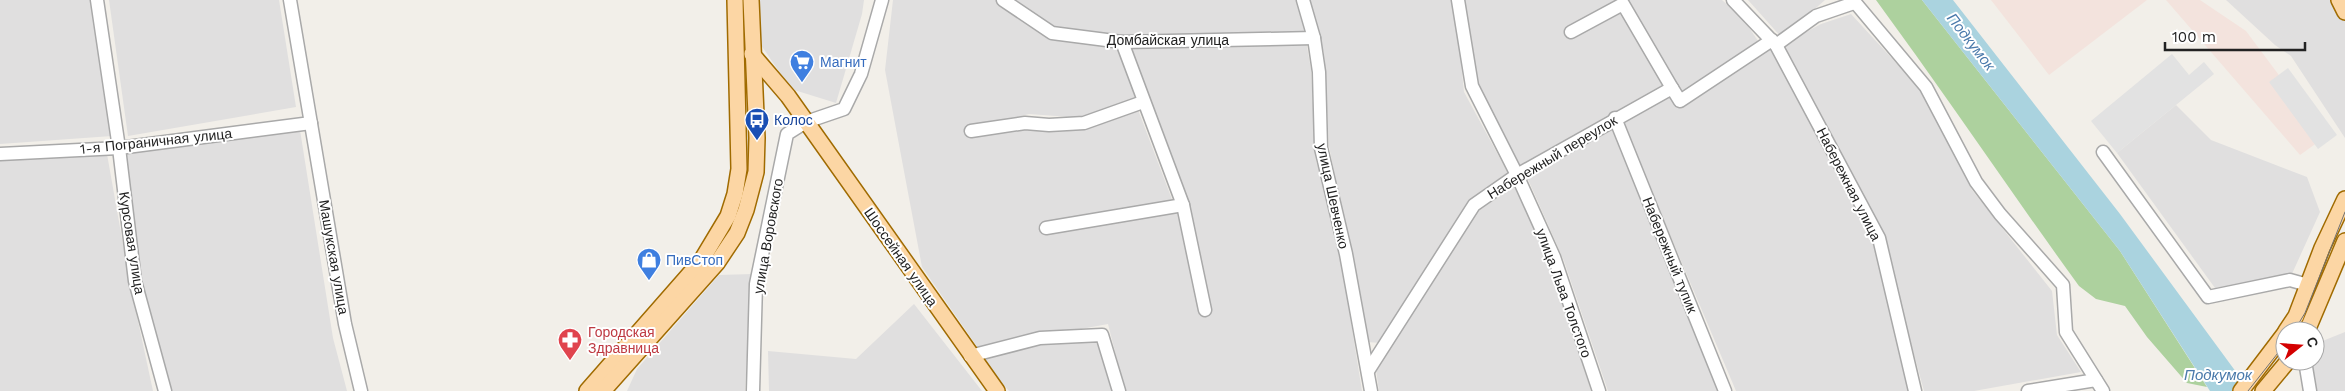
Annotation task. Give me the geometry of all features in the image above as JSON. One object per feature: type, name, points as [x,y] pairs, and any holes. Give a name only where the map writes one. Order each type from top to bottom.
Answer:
[{"type":"main road","points":[[587,391],[701,260],[728,216],[740,169],[736,0]]},
{"type":"main road","points":[[603,391],[695,288],[737,233],[752,193],[756,172],[756,114],[751,0]]},
{"type":"main road","points":[[2339,0],[2345,12]]},
{"type":"main road","points":[[738,55],[754,54]]},
{"type":"main road","name":"Шоссейная улица","points":[[754,54],[788,96],[970,356],[997,391]]},
{"type":"main road","points":[[756,114],[760,99],[766,94],[788,96]]},
{"type":"main road","points":[[2293,321],[2322,248],[2345,199]]},
{"type":"main road","points":[[2311,321],[2345,241]]},
{"type":"main road","points":[[2241,391],[2275,346]]},
{"type":"main road","points":[[2264,391],[2280,371]]},
{"type":"street","name":"Курсовая улица","points":[[97,0],[119,150],[134,281],[166,391]]},
{"type":"street","name":"Машукская улица","points":[[290,0],[345,324],[361,391]]},
{"type":"street","points":[[806,122],[844,109],[861,74],[882,0]]},
{"type":"street","name":"Домбайская улица","points":[[1003,0],[1052,33],[1122,42],[1314,38]]},
{"type":"street","name":"улица Шевченко","points":[[1303,0],[1314,38],[1319,72],[1321,148],[1346,254],[1371,391]]},
{"type":"street","name":"улица Льва Толстого","points":[[1458,0],[1472,86],[1517,176],[1554,257],[1599,391]]},
{"type":"street","name":"Набережная улица","points":[[1734,0],[1774,42],[1879,238],[1915,391]]},
{"type":"street","points":[[1571,32],[1623,4],[1680,101],[1816,16],[1853,2],[1926,87],[1976,182],[1994,206],[2064,285],[2066,332],[2100,386],[2028,391]]},
{"type":"street","points":[[1122,42],[1183,205],[1205,310]]},
{"type":"street","name":"Набережный переулок","points":[[1368,371],[1474,204],[1517,176],[1615,118],[1672,88]]},
{"type":"street","points":[[971,131],[1024,123],[1049,125],[1084,123],[1143,102]]},
{"type":"street","name":"Набережный тупик","points":[[1615,118],[1725,391]]},
{"type":"street","name":"улица Воровского","points":[[753,391],[756,284],[787,134],[806,122]]},
{"type":"street","name":"1-я Пограничная улица","points":[[0,154],[119,150],[311,123]]},
{"type":"street","points":[[2103,152],[2208,298],[2290,280],[2308,285]]},
{"type":"street","points":[[1046,228],[1183,205]]},
{"type":"street","points":[[970,356],[1040,338],[1102,335],[1119,391]]},
{"type":"street","points":[[2307,371],[2310,391]]},
{"type":"shaded area","points":[[0,0],[90,0],[112,136],[0,144]]},
{"type":"shaded area","points":[[109,0],[279,0],[296,107],[128,136]]},
{"type":"shaded area","points":[[759,0],[864,0],[862,14],[836,103],[791,89],[761,45]]},
{"type":"shaded area","points":[[893,0],[998,0],[1050,40],[1120,46],[1136,101],[1083,118],[1029,114],[967,129],[968,135],[1023,129],[1082,127],[1137,107],[1173,202],[1040,224],[1040,233],[1077,225],[1179,209],[1200,315],[1208,313],[1188,209],[1135,70],[1128,45],[1306,41],[1311,69],[1316,161],[1333,210],[1362,391],[1125,391],[1108,324],[978,348],[922,267],[885,70]]},
{"type":"shaded area","points":[[1010,0],[1296,0],[1306,35],[1121,35],[1059,28],[1028,13]]},
{"type":"shaded area","points":[[1308,0],[1453,0],[1464,92],[1509,175],[1472,201],[1381,343],[1367,342],[1329,146],[1324,53]]},
{"type":"shaded area","points":[[1461,0],[1623,0],[1566,33],[1569,38],[1622,8],[1666,85],[1521,167],[1476,84]]},
{"type":"shaded area","points":[[1623,0],[1722,0],[1744,20],[1760,44],[1685,93],[1679,92]]},
{"type":"shaded area","points":[[1748,0],[1825,0],[1782,38]]},
{"type":"shaded area","points":[[1991,0],[2147,0],[2049,75]]},
{"type":"shaded area","points":[[2166,0],[2200,0],[2246,31],[2325,137],[2300,155]]},
{"type":"shaded area","points":[[2226,0],[2334,0],[2345,20],[2345,138],[2291,56],[2275,45]]},
{"type":"shaded area","points":[[1851,14],[1922,91],[1972,190],[2052,291],[2057,335],[2081,372],[1974,391],[1924,391],[1882,237],[1782,45],[1821,24]]},
{"type":"shaded area","points":[[1771,45],[1872,240],[1893,308],[1912,391],[1736,391],[1622,121],[1669,94],[1676,105]]},
{"type":"shaded area","points":[[2172,54],[2189,75],[2204,62],[2214,74],[2117,153],[2091,121]]},
{"type":"shaded area","points":[[2288,68],[2337,135],[2318,149],[2269,82]]},
{"type":"shaded area","points":[[2176,105],[2211,140],[2307,177],[2320,212],[2291,276],[2215,288],[2117,153]]},
{"type":"shaded area","points":[[1613,125],[1718,391],[1608,391],[1564,261],[1527,177]]},
{"type":"shaded area","points":[[300,130],[333,338],[347,391],[171,391],[142,290],[126,153]]},
{"type":"shaded area","points":[[107,154],[130,284],[153,391],[0,391],[0,160]]},
{"type":"shaded area","points":[[1518,184],[1549,257],[1591,391],[1379,391],[1376,370],[1477,212]]},
{"type":"shaded area","points":[[752,274],[745,391],[627,391],[637,369],[719,275]]},
{"type":"shaded area","points":[[914,304],[982,391],[769,391],[768,351],[856,359]]},
{"type":"shaded area","points":[[2345,332],[2345,391],[2316,391],[2313,371],[2325,371],[2325,340]]},
{"type":"shaded area","points":[[1084,339],[1098,344],[1114,391],[1009,391],[980,356],[1040,340]]},
{"type":"green space","points":[[1876,0],[1922,0],[2120,251],[2207,387],[2187,383],[2147,337],[2125,306],[2096,299],[2079,286]]},
{"type":"water","name":"Подкумок","points":[[1922,0],[1953,0],[2120,214],[2250,391],[2210,391],[2120,251]]},
{"type":"tram line","points":[[2300,321],[2345,212]]},
{"type":"tram line","points":[[2248,391],[2275,357]]},
{"type":"place","name":"Магнит","points":[[802,83]]},
{"type":"place","name":"Колос","points":[[757,141]]},
{"type":"place","name":"ПивСтоп","points":[[649,281]]},
{"type":"place","name":"Городская Здравница","points":[[570,361]]}]
